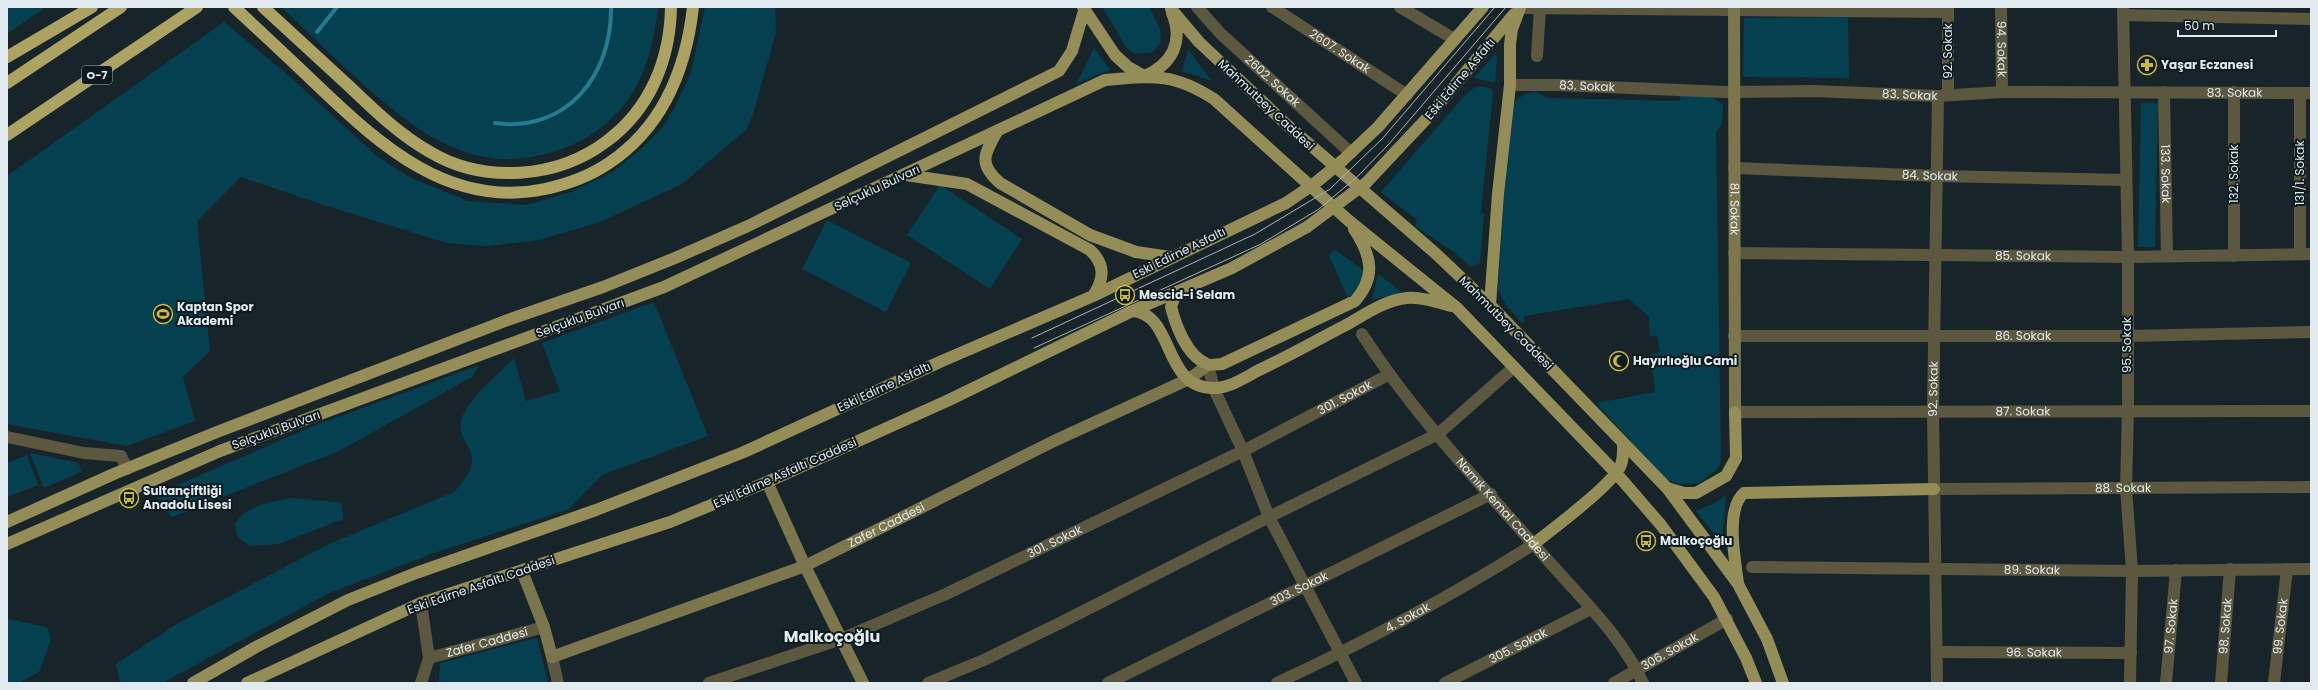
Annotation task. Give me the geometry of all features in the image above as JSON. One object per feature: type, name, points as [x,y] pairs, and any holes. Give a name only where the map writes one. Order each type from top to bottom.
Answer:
[{"type":"highway","points":[[7,57],[92,7]]},
{"type":"highway","points":[[7,83],[121,7]]},
{"type":"highway","name":"O-7","points":[[7,135],[197,7]]},
{"type":"highway","points":[[186,14],[209,7]]},
{"type":"highway","points":[[234,7],[341,108],[403,159],[449,182],[471,188],[526,193],[574,181],[601,168],[624,154],[640,138],[654,122],[670,95],[682,66],[694,7]]},
{"type":"highway","points":[[263,7],[377,113],[412,141],[451,162],[474,168],[516,173],[537,172],[577,159],[599,147],[617,133],[634,116],[660,73],[668,44],[671,7]]},
{"type":"main road","name":"Eski Edirne Asfaltı","points":[[193,683],[256,647],[348,600],[416,573],[596,510],[775,438],[942,360],[1093,296],[1170,257],[1286,203],[1314,184],[1347,157],[1407,96],[1483,7]]},
{"type":"main road","name":"Eski Edirne Asfaltı","points":[[1307,227],[1366,183],[1429,116],[1520,7]]},
{"type":"main road","points":[[1490,306],[1498,194],[1510,85],[1508,63],[1512,29],[1520,7]]},
{"type":"main road","points":[[1083,9],[1115,55],[1128,67],[1144,76],[1158,70],[1169,60],[1174,49],[1177,33],[1170,8]]},
{"type":"main road","name":"Mahmutbey Caddesi","points":[[1170,8],[1199,42],[1286,124],[1434,252],[1490,306],[1667,488],[1738,584],[1767,639],[1783,683]]},
{"type":"main road","name":"Selçuklu Bulvarı","points":[[7,522],[127,469],[505,321],[603,287],[748,226],[1059,71],[1072,51],[1083,9]]},
{"type":"main road","name":"Selçuklu Bulvarı","points":[[7,544],[220,451],[664,287],[906,175],[1105,80],[1144,76]]},
{"type":"main road","name":"Mahmutbey Caddesi","points":[[1144,76],[1172,78],[1185,83],[1214,99],[1348,220],[1457,308],[1616,473],[1661,525],[1714,597],[1756,683]]},
{"type":"main road","points":[[998,130],[985,153],[985,164],[989,174],[1000,183],[1090,235],[1136,252],[1170,257]]},
{"type":"main road","points":[[906,175],[967,184],[1090,250],[1098,258],[1103,274],[1100,284],[1093,296]]},
{"type":"main road","points":[[1176,293],[1171,307],[1188,348],[1196,358],[1208,365],[1222,364],[1355,301],[1366,289],[1369,273],[1368,256],[1362,241],[1348,220]]},
{"type":"main road","name":"Eski Edirne Asfaltı Caddesi","points":[[247,683],[421,603],[670,522],[767,482],[949,400],[1132,311],[1232,268],[1307,227]]},
{"type":"main road","points":[[1132,311],[1140,311],[1152,318],[1176,366],[1189,379],[1214,388],[1226,386],[1247,377],[1381,305],[1406,298],[1429,300],[1457,308]]},
{"type":"main road","points":[[1667,488],[1684,493],[1696,493],[1726,476],[1736,458],[1735,412]]},
{"type":"main road","points":[[1534,544],[1616,473],[1624,456],[1623,443]]},
{"type":"main road","points":[[1738,584],[1734,528],[1735,505],[1738,498],[1744,493],[1934,489]]},
{"type":"street","name":"2602. Sokak","points":[[1197,7],[1220,33],[1347,157]]},
{"type":"street","name":"2607. Sokak","points":[[1272,7],[1407,96]]},
{"type":"street","points":[[1400,7],[1454,40]]},
{"type":"street","points":[[1520,7],[1734,8],[1792,12],[1948,10]]},
{"type":"street","name":"94. Sokak","points":[[2000,7],[2002,92]]},
{"type":"street","points":[[1537,56],[1540,8]]},
{"type":"street","name":"81. Sokak","points":[[1734,8],[1733,91],[1735,412]]},
{"type":"street","name":"92. Sokak","points":[[1938,683],[1933,411],[1938,176],[1948,10]]},
{"type":"street","points":[[2123,11],[2311,20]]},
{"type":"street","name":"95. Sokak","points":[[2123,11],[2125,180],[2128,257],[2128,410],[2126,488],[2132,570],[2130,683]]},
{"type":"street","name":"83. Sokak","points":[[1510,85],[1559,85],[1733,91],[1813,91],[1943,96],[2002,92],[2306,93]]},
{"type":"street","name":"133. Sokak","points":[[2164,92],[2167,256]]},
{"type":"street","name":"132. Sokak","points":[[2234,92],[2234,256]]},
{"type":"street","name":"131/1. Sokak","points":[[2305,254],[2306,93]]},
{"type":"street","name":"84. Sokak","points":[[1734,168],[1938,176],[2125,180]]},
{"type":"street","name":"85. Sokak","points":[[1734,253],[2128,257],[2305,254]]},
{"type":"street","name":"86. Sokak","points":[[1734,336],[2127,336],[2311,332]]},
{"type":"street","name":"Namık Kemal Caddesi","points":[[1362,334],[1388,375],[1591,609],[1637,670],[1643,683]]},
{"type":"street","points":[[1208,365],[1214,388],[1243,451],[1269,517],[1356,683]]},
{"type":"street","name":"Zafer Caddesi","points":[[552,656],[805,566],[1054,442],[1189,379],[1208,365]]},
{"type":"street","points":[[928,683],[984,660],[1053,627],[1269,517],[1438,434],[1514,368]]},
{"type":"street","name":"301. Sokak","points":[[709,683],[841,639],[946,594],[1243,451],[1388,375]]},
{"type":"street","name":"87. Sokak","points":[[1735,412],[2128,410],[2311,412]]},
{"type":"street","points":[[7,437],[84,453],[121,456],[127,469]]},
{"type":"street","points":[[767,482],[805,566],[863,683]]},
{"type":"street","name":"88. Sokak","points":[[1934,489],[2311,487]]},
{"type":"street","name":"303. Sokak","points":[[1108,683],[1305,584],[1490,494]]},
{"type":"street","name":"4. Sokak","points":[[1277,683],[1341,653],[1500,566],[1534,544]]},
{"type":"street","name":"89. Sokak","points":[[1752,567],[2132,570],[2311,569]]},
{"type":"street","name":"98. Sokak","points":[[2221,683],[2230,569]]},
{"type":"street","name":"97. Sokak","points":[[2166,683],[2176,570]]},
{"type":"street","name":"99. Sokak","points":[[2274,683],[2287,570]]},
{"type":"street","points":[[522,571],[544,627],[558,683]]},
{"type":"street","name":"Zafer Caddesi","points":[[421,603],[429,658],[421,683]]},
{"type":"street","name":"305. Sokak","points":[[1444,683],[1591,609]]},
{"type":"street","name":"306. Sokak","points":[[1614,683],[1726,620]]},
{"type":"street","name":"Zafer Caddesi","points":[[429,658],[544,627]]},
{"type":"street","name":"96. Sokak","points":[[1937,652],[2131,653]]},
{"type":"shaded area","points":[[7,7],[46,7],[7,34]]},
{"type":"shaded area","points":[[281,7],[658,7],[658,9],[654,35],[643,72],[632,94],[613,118],[585,138],[569,146],[535,156],[518,159],[501,159],[482,157],[441,142],[405,119],[368,89]]},
{"type":"shaded area","points":[[705,7],[775,7],[776,32],[753,114],[746,130],[682,184],[600,222],[539,240],[488,246],[447,243],[324,205],[241,177],[197,221],[210,351],[183,377],[195,421],[127,446],[7,424],[7,176],[224,22],[288,75],[378,157],[411,178],[468,201],[527,205],[571,192],[614,171],[643,147],[662,128],[675,107],[691,73]]},
{"type":"shaded area","points":[[1102,7],[1149,7],[1160,29],[1161,42],[1153,52],[1135,54],[1126,47]]},
{"type":"shaded area","points":[[1848,17],[1849,78],[1743,77],[1744,18]]},
{"type":"shaded area","points":[[1094,48],[1110,70],[1077,83]]},
{"type":"shaded area","points":[[1188,50],[1212,81],[1182,71]]},
{"type":"shaded area","points":[[1495,54],[1497,57],[1495,83],[1474,78]]},
{"type":"shaded area","points":[[1481,86],[1492,89],[1493,93],[1481,212],[1484,214],[1480,263],[1470,267],[1458,255],[1415,226],[1417,220],[1381,192],[1466,94],[1474,88]]},
{"type":"shaded area","points":[[1536,92],[1547,98],[1680,101],[1680,96],[1698,96],[1709,97],[1719,101],[1723,105],[1722,124],[1716,132],[1721,457],[1720,465],[1715,471],[1699,483],[1678,484],[1661,475],[1596,403],[1655,392],[1651,355],[1660,352],[1657,336],[1650,337],[1649,317],[1629,299],[1524,316],[1525,321],[1522,323],[1506,305],[1498,290],[1509,116],[1513,106],[1521,96]]},
{"type":"shaded area","points":[[2141,103],[2158,103],[2155,247],[2138,247]]},
{"type":"shaded area","points":[[940,185],[1022,239],[990,289],[907,235]]},
{"type":"shaded area","points":[[827,220],[911,263],[886,312],[802,269]]},
{"type":"shaded area","points":[[1334,249],[1363,270],[1361,286],[1348,298],[1329,256]]},
{"type":"shaded area","points":[[1378,274],[1402,292],[1372,300]]},
{"type":"shaded area","points":[[654,302],[708,436],[602,475],[569,509],[434,553],[329,593],[162,683],[120,683],[116,664],[180,622],[329,544],[454,492],[466,477],[471,466],[472,457],[470,450],[462,436],[460,428],[462,418],[471,402],[514,358],[526,401],[560,391],[542,343]]},
{"type":"shaded area","points":[[479,365],[472,377],[339,451],[172,517],[155,495],[311,427]]},
{"type":"shaded area","points":[[30,453],[79,463],[81,472],[44,488]]},
{"type":"shaded area","points":[[27,455],[38,485],[7,497],[7,463]]},
{"type":"shaded area","points":[[1726,495],[1723,532],[1725,547],[1696,511],[1715,503]]},
{"type":"shaded area","points":[[291,498],[336,502],[342,504],[343,519],[279,544],[249,546],[237,536],[235,524],[246,512],[260,505]]},
{"type":"shaded area","points":[[7,619],[47,627],[51,640],[39,672],[18,683],[7,683]]},
{"type":"shaded area","points":[[537,638],[548,683],[439,683],[440,663]]},
{"type":"waterway","points":[[317,32],[337,7]]},
{"type":"waterway","points":[[495,123],[521,124],[544,119],[564,109],[580,94],[594,76],[603,55],[609,32],[611,7]]},
{"type":"tram line","points":[[1032,338],[1255,234],[1330,189],[1382,139],[1495,7]]},
{"type":"tram line","points":[[1034,348],[1261,244],[1319,209],[1358,176],[1389,144],[1506,7]]},
{"type":"place","name":"Yaşar Eczanesi","points":[[2147,65]]},
{"type":"place","name":"Mescid-i Selam","points":[[1125,295]]},
{"type":"place","name":"Kaptan Spor Akademi","points":[[163,314]]},
{"type":"place","name":"Hayırlıoğlu Cami","points":[[1619,361]]},
{"type":"place","name":"Sultançiftliği Anadolu Lisesi","points":[[129,498]]},
{"type":"place","name":"Malkoçoğlu","points":[[1646,541]]},
{"type":"district","name":"Malkoçoğlu","points":[[832,636]]}]
